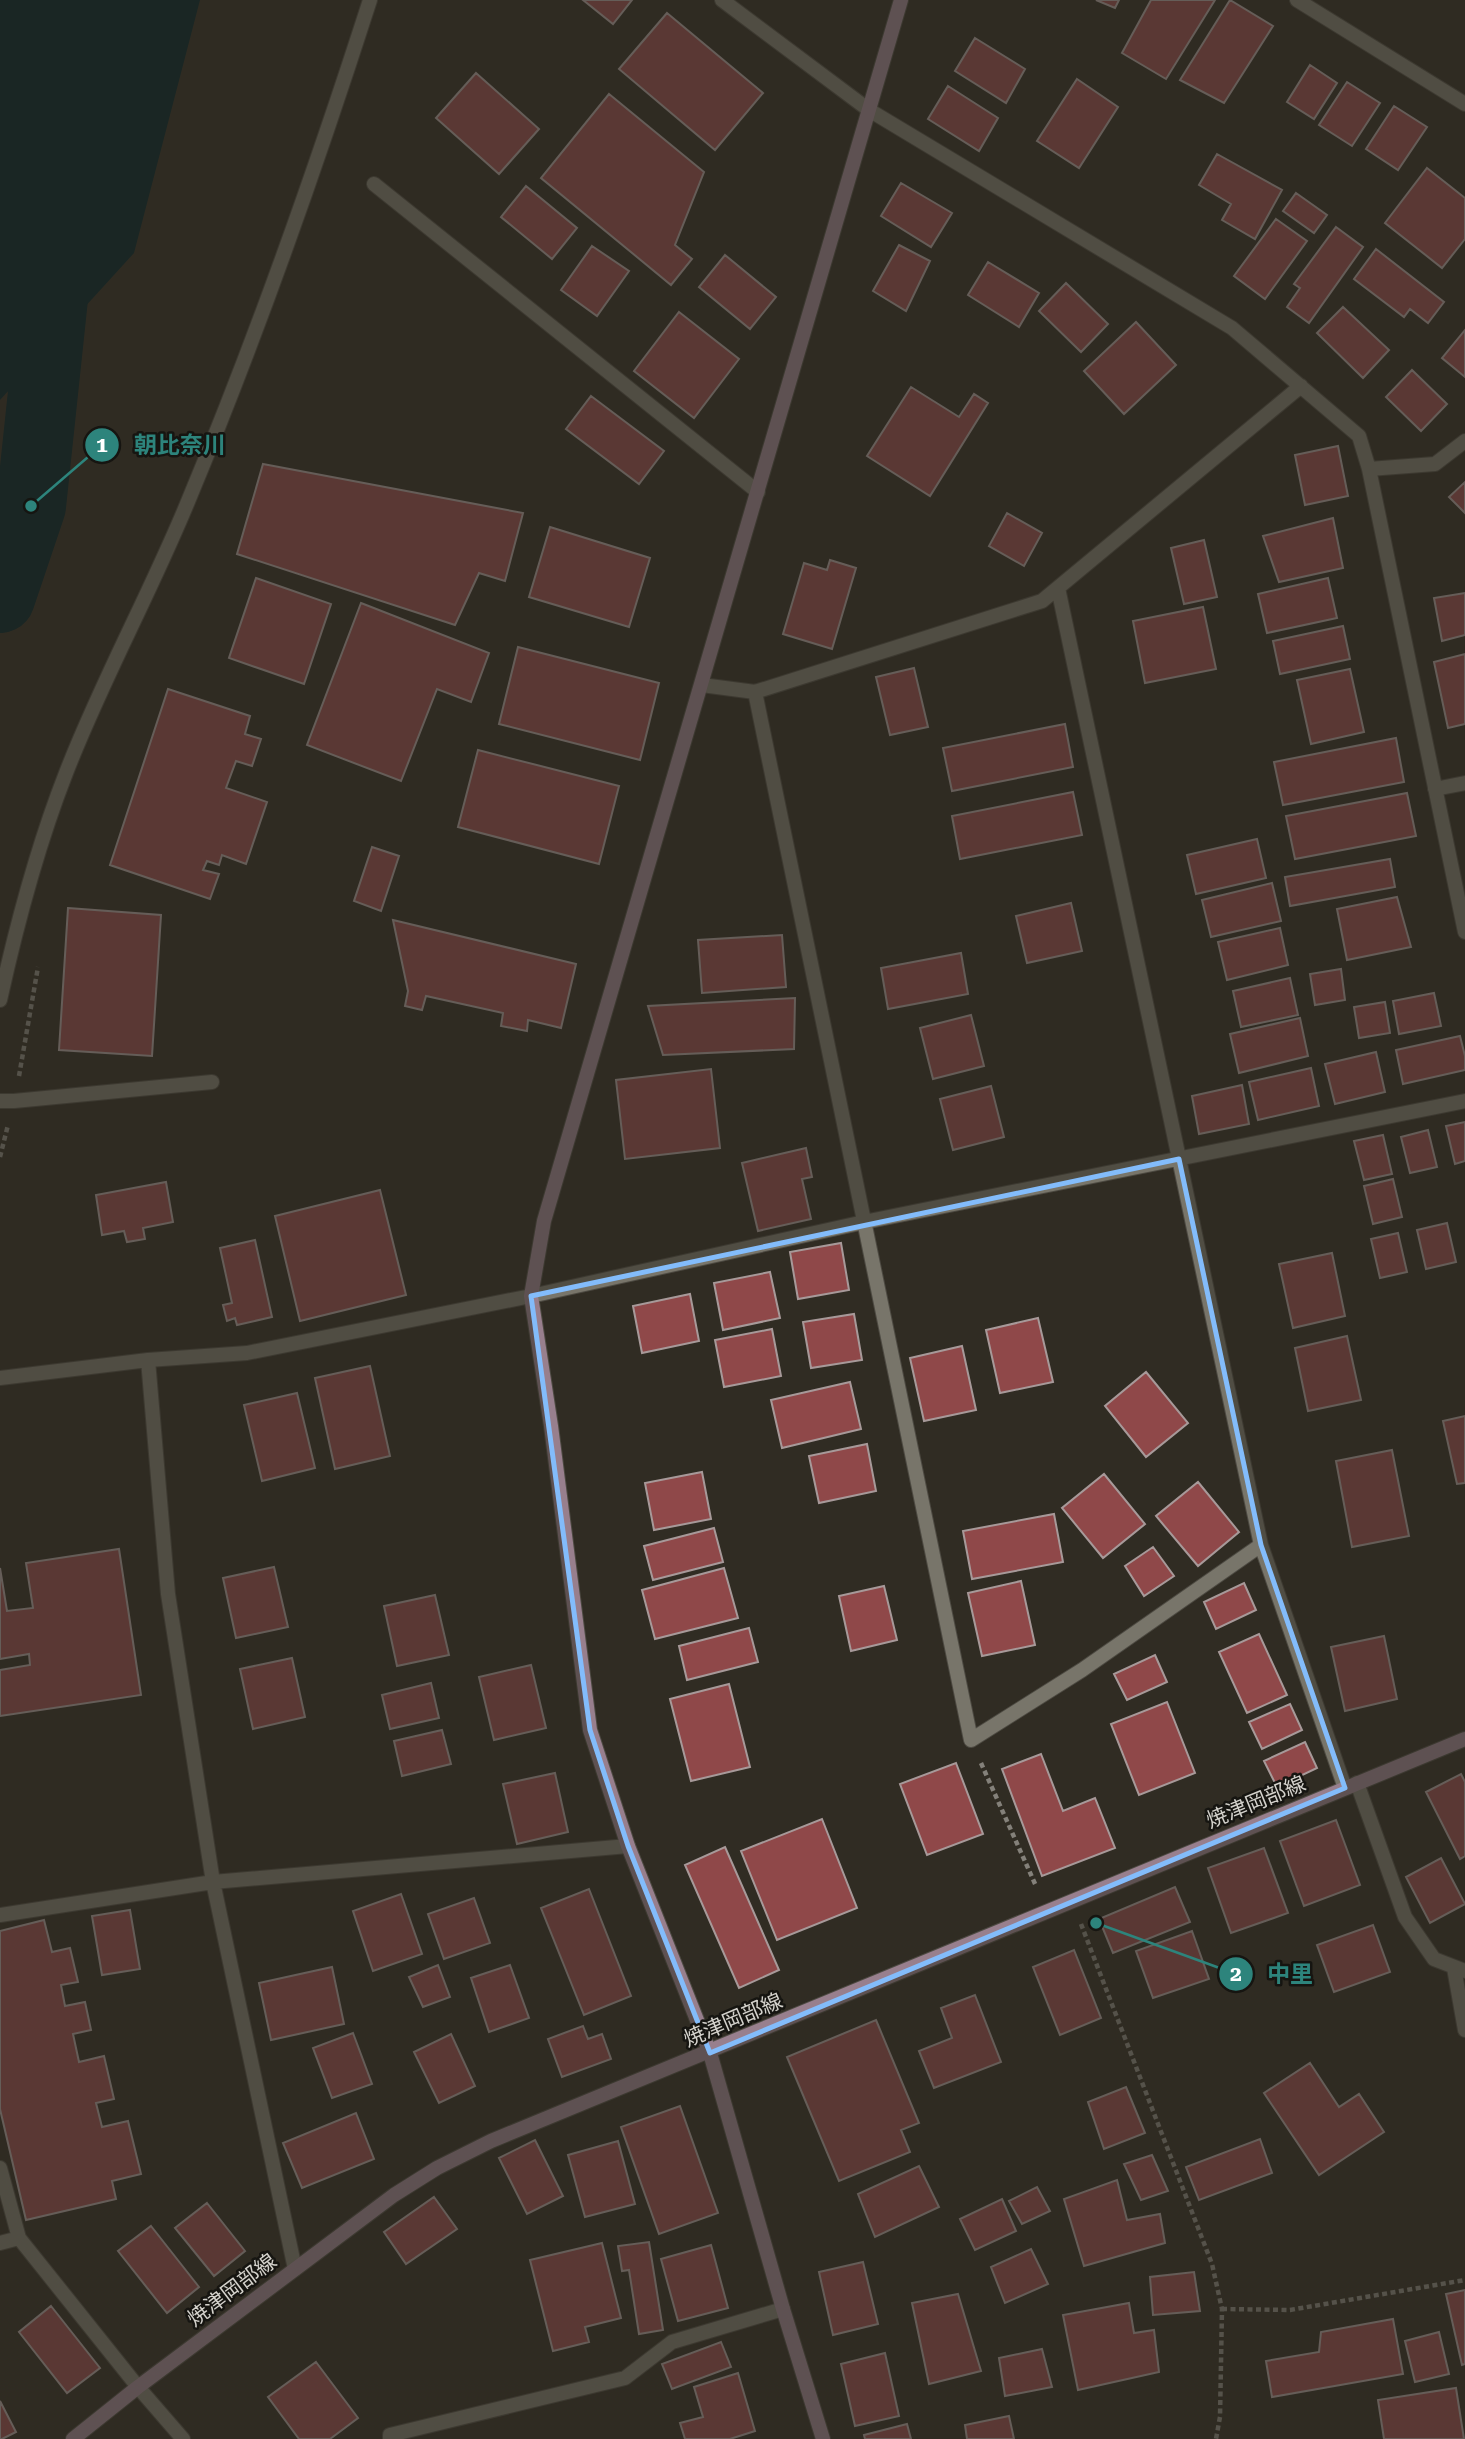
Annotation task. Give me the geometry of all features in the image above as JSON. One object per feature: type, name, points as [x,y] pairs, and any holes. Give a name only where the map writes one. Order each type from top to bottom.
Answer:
[{"type":"street","points":[[0,1000],[18,921],[66,772],[188,502],[240,373],[343,84],[370,0]]},
{"type":"street","points":[[722,0],[869,110],[1233,328],[1359,436],[1369,469],[1465,932]]},
{"type":"street","points":[[823,2439],[710,2053],[628,1846],[590,1730],[551,1426],[531,1296],[544,1221],[901,0]]},
{"type":"street","points":[[1297,0],[1465,104]]},
{"type":"street","points":[[374,184],[758,492]]},
{"type":"street","points":[[702,685],[755,692],[1042,601],[1301,386]]},
{"type":"street","points":[[1369,469],[1435,464],[1465,441]]},
{"type":"street","points":[[1058,588],[1261,1545],[1351,1786],[1405,1917],[1434,1959],[1460,1970],[1465,2030]]},
{"type":"street","points":[[755,692],[971,1740],[1082,1670],[1261,1545]]},
{"type":"street","points":[[1435,789],[1465,783]]},
{"type":"street","points":[[0,1101],[212,1082]]},
{"type":"street","points":[[0,1378],[148,1360],[247,1353],[531,1296],[864,1222],[1465,1101]]},
{"type":"street","points":[[148,1360],[168,1594],[213,1882],[295,2269]]},
{"type":"street","name":"焼津岡部線","points":[[73,2439],[394,2195],[437,2168],[491,2141],[710,2053],[1072,1900],[1465,1739]]},
{"type":"street","points":[[0,1915],[213,1882],[628,1846]]},
{"type":"street","points":[[0,2168],[19,2238],[183,2439]]},
{"type":"street","points":[[0,2243],[19,2238]]},
{"type":"street","points":[[390,2439],[390,2435],[625,2378],[672,2342],[783,2309]]},
{"type":"path","points":[[971,1740],[1046,1911]]},
{"type":"path","points":[[1072,1900],[1212,2264],[1222,2309],[1220,2417],[1216,2439]]},
{"type":"path","points":[[1222,2309],[1290,2310],[1465,2280]]},
{"type":"highlighted area","points":[[1179,1159],[1261,1545],[1345,1788],[710,2053],[628,1846],[590,1730],[531,1296]]},
{"type":"water","points":[[0,0],[200,0],[134,253],[0,400]]},
{"type":"building","points":[[583,0],[632,0],[613,24]]},
{"type":"building","points":[[1096,0],[1119,0],[1115,8]]},
{"type":"building","points":[[1151,0],[1215,0],[1166,79],[1122,53]]},
{"type":"building","points":[[1230,0],[1273,26],[1224,103],[1180,80]]},
{"type":"building","points":[[667,13],[763,93],[715,150],[619,69]]},
{"type":"building","points":[[975,38],[1025,69],[1006,103],[955,71]]},
{"type":"building","points":[[1310,65],[1337,83],[1314,119],[1287,102]]},
{"type":"building","points":[[476,73],[539,129],[499,174],[436,118]]},
{"type":"building","points":[[1077,79],[1118,107],[1079,168],[1037,141]]},
{"type":"building","points":[[1347,82],[1380,103],[1352,146],[1319,125]]},
{"type":"building","points":[[948,86],[998,118],[979,151],[928,119]]},
{"type":"building","points":[[609,94],[704,172],[675,245],[692,259],[671,285],[541,178]]},
{"type":"building","points":[[1394,106],[1427,127],[1398,170],[1366,149]]},
{"type":"building","points":[[1217,154],[1282,190],[1255,239],[1222,220],[1231,204],[1199,185]]},
{"type":"building","points":[[1427,168],[1465,198],[1465,239],[1442,268],[1385,223]]},
{"type":"building","points":[[901,183],[952,213],[931,247],[881,216]]},
{"type":"building","points":[[526,186],[577,228],[552,259],[501,217]]},
{"type":"building","points":[[1296,193],[1327,215],[1314,233],[1283,211]]},
{"type":"building","points":[[1276,219],[1307,241],[1265,299],[1234,276]]},
{"type":"building","points":[[1336,227],[1363,247],[1309,323],[1287,307],[1300,288],[1294,284]]},
{"type":"building","points":[[899,245],[930,261],[906,311],[873,291]]},
{"type":"building","points":[[592,246],[629,271],[597,316],[561,290]]},
{"type":"building","points":[[1376,249],[1444,302],[1428,323],[1410,309],[1404,317],[1354,279]]},
{"type":"building","points":[[725,255],[776,297],[750,329],[699,287]]},
{"type":"building","points":[[988,262],[1039,293],[1019,327],[968,295]]},
{"type":"building","points":[[1066,283],[1108,324],[1081,352],[1039,311]]},
{"type":"building","points":[[1343,307],[1389,350],[1363,378],[1317,333]]},
{"type":"building","points":[[679,312],[739,359],[694,418],[634,371]]},
{"type":"building","points":[[1136,322],[1176,365],[1124,414],[1084,371]]},
{"type":"building","points":[[1465,330],[1465,377],[1442,358]]},
{"type":"building","points":[[1412,370],[1447,404],[1421,431],[1386,397]]},
{"type":"building","points":[[911,387],[959,417],[974,394],[988,403],[930,496],[867,456]]},
{"type":"building","points":[[591,396],[664,451],[639,484],[566,429]]},
{"type":"building","points":[[1338,446],[1348,496],[1305,505],[1295,455]]},
{"type":"building","points":[[263,464],[523,513],[505,581],[479,573],[455,625],[237,554]]},
{"type":"building","points":[[1465,482],[1465,513],[1449,497]]},
{"type":"building","points":[[1007,513],[1042,533],[1024,566],[989,546]]},
{"type":"building","points":[[1333,518],[1343,568],[1279,582],[1263,536]]},
{"type":"building","points":[[550,527],[650,558],[629,627],[529,597]]},
{"type":"building","points":[[1204,540],[1217,597],[1184,604],[1171,548]]},
{"type":"building","points":[[830,560],[856,568],[832,649],[783,634],[804,563],[827,570]]},
{"type":"building","points":[[256,578],[331,604],[304,684],[229,658]]},
{"type":"building","points":[[1328,578],[1337,618],[1267,633],[1258,594]]},
{"type":"building","points":[[1465,593],[1465,635],[1442,641],[1434,598]]},
{"type":"building","points":[[361,603],[489,653],[471,702],[437,689],[401,781],[307,745]]},
{"type":"building","points":[[1203,607],[1216,669],[1145,683],[1133,621]]},
{"type":"building","points":[[1343,626],[1350,659],[1280,674],[1273,641]]},
{"type":"building","points":[[518,647],[659,683],[640,760],[499,724]]},
{"type":"building","points":[[1465,654],[1465,724],[1448,728],[1434,662]]},
{"type":"building","points":[[914,668],[928,727],[890,735],[876,677]]},
{"type":"building","points":[[1350,669],[1364,732],[1311,744],[1297,680]]},
{"type":"building","points":[[168,689],[250,716],[245,734],[261,739],[252,766],[236,761],[226,788],[267,802],[246,864],[222,855],[219,865],[207,861],[203,870],[219,874],[210,899],[110,865]]},
{"type":"building","points":[[1065,724],[1073,767],[952,791],[943,748]]},
{"type":"building","points":[[1396,738],[1404,782],[1283,805],[1274,762]]},
{"type":"building","points":[[478,750],[619,786],[599,864],[458,827]]},
{"type":"building","points":[[1073,792],[1082,835],[960,859],[952,816]]},
{"type":"building","points":[[1407,793],[1416,836],[1295,859],[1286,816]]},
{"type":"building","points":[[1257,839],[1266,878],[1196,894],[1187,855]]},
{"type":"building","points":[[372,847],[399,856],[381,911],[354,901]]},
{"type":"building","points":[[1390,859],[1395,887],[1290,906],[1285,877]]},
{"type":"building","points":[[1272,883],[1281,921],[1211,937],[1202,900]]},
{"type":"building","points":[[1397,897],[1411,947],[1347,960],[1337,909]]},
{"type":"building","points":[[1071,903],[1082,951],[1027,963],[1016,916]]},
{"type":"building","points":[[68,908],[161,915],[152,1056],[59,1050]]},
{"type":"building","points":[[393,920],[576,964],[561,1028],[528,1020],[527,1031],[501,1026],[503,1013],[426,996],[422,1010],[405,1006],[408,991]]},
{"type":"building","points":[[1280,928],[1288,965],[1227,980],[1218,942]]},
{"type":"building","points":[[782,935],[786,987],[702,993],[698,940]]},
{"type":"building","points":[[961,953],[968,994],[888,1009],[881,968]]},
{"type":"building","points":[[1341,969],[1345,1000],[1315,1005],[1310,974]]},
{"type":"building","points":[[1290,978],[1298,1015],[1241,1027],[1233,991]]},
{"type":"building","points":[[1434,993],[1441,1026],[1399,1034],[1393,1001]]},
{"type":"building","points":[[795,998],[794,1049],[663,1055],[648,1006]]},
{"type":"building","points":[[1385,1002],[1390,1033],[1359,1038],[1354,1007]]},
{"type":"building","points":[[971,1015],[984,1066],[933,1079],[920,1028]]},
{"type":"building","points":[[1300,1018],[1308,1056],[1239,1073],[1230,1034]]},
{"type":"building","points":[[1460,1036],[1465,1070],[1403,1084],[1396,1050]]},
{"type":"building","points":[[1376,1052],[1385,1092],[1335,1104],[1325,1064]]},
{"type":"building","points":[[1311,1068],[1319,1106],[1258,1120],[1249,1082]]},
{"type":"building","points":[[711,1069],[720,1148],[625,1159],[616,1080]]},
{"type":"building","points":[[1242,1085],[1249,1124],[1199,1134],[1192,1096]]},
{"type":"building","points":[[991,1086],[1004,1137],[953,1150],[940,1099]]},
{"type":"building","points":[[1465,1122],[1465,1161],[1455,1164],[1446,1126]]},
{"type":"building","points":[[1428,1130],[1437,1167],[1410,1173],[1401,1137]]},
{"type":"building","points":[[1383,1135],[1392,1174],[1364,1180],[1354,1141]]},
{"type":"building","points":[[806,1148],[812,1177],[802,1179],[811,1219],[758,1231],[742,1163]]},
{"type":"building","points":[[1393,1179],[1402,1217],[1373,1224],[1364,1186]]},
{"type":"building","points":[[166,1182],[173,1222],[143,1228],[145,1239],[127,1242],[124,1231],[102,1235],[96,1195]]},
{"type":"building","points":[[380,1190],[406,1295],[300,1321],[275,1216]]},
{"type":"building","points":[[1447,1223],[1456,1262],[1426,1269],[1417,1230]]},
{"type":"building","points":[[1398,1233],[1407,1272],[1380,1278],[1371,1239]]},
{"type":"building","points":[[255,1240],[272,1317],[237,1325],[235,1318],[227,1321],[223,1305],[232,1303],[220,1248]]},
{"type":"building","points":[[841,1243],[849,1290],[798,1299],[790,1252]]},
{"type":"building","points":[[1332,1253],[1345,1316],[1293,1328],[1279,1264]]},
{"type":"building","points":[[770,1272],[780,1318],[723,1330],[714,1283]]},
{"type":"building","points":[[690,1294],[699,1341],[642,1353],[633,1306]]},
{"type":"building","points":[[854,1314],[862,1360],[811,1368],[803,1322]]},
{"type":"building","points":[[1038,1318],[1053,1382],[1000,1393],[986,1330]]},
{"type":"building","points":[[772,1329],[781,1376],[724,1387],[715,1340]]},
{"type":"building","points":[[1347,1336],[1361,1400],[1308,1411],[1295,1348]]},
{"type":"building","points":[[962,1346],[976,1410],[924,1421],[910,1358]]},
{"type":"building","points":[[370,1366],[390,1456],[335,1469],[315,1378]]},
{"type":"building","points":[[1146,1372],[1188,1423],[1146,1457],[1105,1406]]},
{"type":"building","points":[[850,1382],[861,1429],[782,1448],[771,1400]]},
{"type":"building","points":[[297,1393],[315,1468],[262,1481],[244,1405]]},
{"type":"building","points":[[1465,1416],[1465,1483],[1457,1484],[1443,1421]]},
{"type":"building","points":[[867,1444],[876,1491],[819,1503],[809,1456]]},
{"type":"building","points":[[1392,1450],[1409,1536],[1352,1547],[1336,1461]]},
{"type":"building","points":[[702,1472],[711,1519],[654,1530],[645,1483]]},
{"type":"building","points":[[1104,1474],[1145,1524],[1103,1558],[1062,1508]]},
{"type":"building","points":[[1198,1482],[1239,1532],[1198,1566],[1156,1516]]},
{"type":"building","points":[[1054,1514],[1063,1562],[972,1579],[963,1531]]},
{"type":"building","points":[[714,1528],[723,1562],[653,1580],[644,1546]]},
{"type":"building","points":[[1153,1547],[1174,1576],[1144,1596],[1125,1566]]},
{"type":"building","points":[[119,1549],[141,1695],[0,1716],[0,1670],[30,1665],[29,1654],[0,1659],[0,1568],[7,1611],[33,1608],[26,1563]]},
{"type":"building","points":[[274,1567],[288,1627],[236,1638],[223,1578]]},
{"type":"building","points":[[724,1568],[738,1618],[655,1639],[642,1590]]},
{"type":"building","points":[[1021,1581],[1035,1645],[982,1656],[968,1593]]},
{"type":"building","points":[[1244,1583],[1256,1610],[1216,1629],[1204,1602]]},
{"type":"building","points":[[884,1586],[897,1640],[851,1651],[839,1596]]},
{"type":"building","points":[[435,1595],[449,1655],[397,1666],[384,1606]]},
{"type":"building","points":[[749,1628],[758,1662],[687,1680],[679,1646]]},
{"type":"building","points":[[1259,1634],[1287,1695],[1247,1713],[1219,1652]]},
{"type":"building","points":[[1384,1636],[1397,1699],[1345,1711],[1331,1647]]},
{"type":"building","points":[[1155,1655],[1167,1682],[1127,1700],[1114,1674]]},
{"type":"building","points":[[292,1658],[305,1717],[253,1729],[240,1669]]},
{"type":"building","points":[[531,1665],[546,1728],[494,1740],[479,1677]]},
{"type":"building","points":[[431,1683],[439,1718],[390,1729],[382,1695]]},
{"type":"building","points":[[729,1684],[750,1767],[691,1781],[670,1699]]},
{"type":"building","points":[[1167,1702],[1195,1773],[1139,1795],[1111,1724]]},
{"type":"building","points":[[1290,1704],[1302,1730],[1262,1749],[1249,1722]]},
{"type":"building","points":[[442,1730],[451,1764],[402,1776],[394,1741]]},
{"type":"building","points":[[1305,1742],[1317,1768],[1277,1787],[1264,1761]]},
{"type":"building","points":[[1041,1754],[1063,1811],[1095,1798],[1115,1848],[1042,1876],[1002,1769]]},
{"type":"building","points":[[956,1763],[983,1834],[927,1855],[900,1784]]},
{"type":"building","points":[[555,1773],[568,1832],[517,1844],[503,1784]]},
{"type":"building","points":[[1461,1774],[1465,1782],[1465,1856],[1460,1859],[1426,1792]]},
{"type":"building","points":[[822,1819],[857,1908],[777,1940],[741,1851]]},
{"type":"building","points":[[1336,1820],[1360,1885],[1304,1906],[1280,1841]]},
{"type":"building","points":[[725,1847],[779,1970],[739,1988],[685,1865]]},
{"type":"building","points":[[1264,1848],[1288,1913],[1231,1933],[1208,1868]]},
{"type":"building","points":[[1441,1858],[1465,1904],[1430,1923],[1406,1877]]},
{"type":"building","points":[[1175,1887],[1190,1922],[1113,1953],[1099,1919]]},
{"type":"building","points":[[589,1889],[631,1996],[584,2015],[541,1908]]},
{"type":"building","points":[[401,1894],[422,1954],[373,1971],[353,1911]]},
{"type":"building","points":[[474,1898],[490,1943],[444,1959],[428,1914]]},
{"type":"building","points":[[130,1910],[140,1969],[102,1975],[92,1916]]},
{"type":"building","points":[[44,1920],[52,1952],[70,1948],[78,1982],[61,1985],[65,2006],[85,2002],[91,2030],[73,2034],[79,2062],[104,2056],[114,2099],[96,2103],[102,2127],[128,2121],[141,2174],[112,2181],[116,2199],[26,2220],[0,2109],[0,1931]]},
{"type":"building","points":[[1373,1925],[1390,1972],[1334,1992],[1317,1945]]},
{"type":"building","points":[[1192,1931],[1209,1979],[1153,1998],[1136,1951]]},
{"type":"building","points":[[1074,1950],[1101,2018],[1060,2035],[1033,1967]]},
{"type":"building","points":[[438,1965],[450,1997],[423,2007],[409,1977]]},
{"type":"building","points":[[510,1965],[529,2018],[489,2032],[471,1978]]},
{"type":"building","points":[[332,1967],[344,2024],[271,2040],[259,1983]]},
{"type":"building","points":[[975,1995],[1001,2062],[934,2088],[919,2051],[952,2038],[941,2008]]},
{"type":"building","points":[[876,2020],[919,2123],[901,2130],[910,2152],[839,2181],[787,2057]]},
{"type":"building","points":[[583,2026],[588,2039],[602,2034],[611,2059],[562,2077],[548,2039]]},
{"type":"building","points":[[353,2033],[372,2084],[332,2098],[313,2048]]},
{"type":"building","points":[[451,2034],[475,2086],[439,2103],[414,2052]]},
{"type":"building","points":[[1310,2063],[1339,2107],[1359,2094],[1384,2132],[1319,2175],[1264,2093]]},
{"type":"building","points":[[1126,2087],[1145,2133],[1104,2149],[1088,2102]]},
{"type":"building","points":[[680,2106],[718,2213],[659,2234],[621,2127]]},
{"type":"building","points":[[356,2113],[374,2159],[302,2188],[283,2143]]},
{"type":"building","points":[[1260,2139],[1272,2173],[1199,2200],[1186,2167]]},
{"type":"building","points":[[535,2140],[563,2196],[527,2214],[499,2158]]},
{"type":"building","points":[[618,2141],[635,2204],[585,2217],[568,2155]]},
{"type":"building","points":[[1152,2155],[1168,2191],[1141,2200],[1124,2164]]},
{"type":"building","points":[[919,2166],[939,2207],[875,2237],[858,2194]]},
{"type":"building","points":[[1117,2180],[1127,2220],[1160,2214],[1165,2243],[1084,2266],[1064,2199]]},
{"type":"building","points":[[1037,2187],[1050,2211],[1022,2224],[1009,2201]]},
{"type":"building","points":[[434,2197],[457,2229],[406,2264],[384,2232]]},
{"type":"building","points":[[1002,2199],[1016,2231],[975,2250],[960,2219]]},
{"type":"building","points":[[207,2203],[245,2251],[214,2276],[175,2228]]},
{"type":"building","points":[[151,2226],[199,2287],[167,2313],[118,2251]]},
{"type":"building","points":[[649,2242],[663,2330],[639,2334],[629,2270],[622,2271],[618,2246]]},
{"type":"building","points":[[602,2243],[621,2318],[585,2327],[589,2342],[553,2351],[530,2260]]},
{"type":"building","points":[[711,2245],[728,2308],[678,2321],[661,2259]]},
{"type":"building","points":[[1031,2249],[1048,2284],[1005,2303],[991,2267]]},
{"type":"building","points":[[863,2262],[878,2324],[833,2335],[819,2272]]},
{"type":"building","points":[[1194,2272],[1200,2311],[1153,2315],[1150,2277]]},
{"type":"building","points":[[1465,2290],[1465,2364],[1462,2365],[1446,2294]]},
{"type":"building","points":[[958,2294],[981,2371],[929,2384],[912,2303]]},
{"type":"building","points":[[1129,2303],[1134,2333],[1154,2330],[1159,2372],[1078,2390],[1063,2315]]},
{"type":"building","points":[[51,2306],[100,2368],[67,2393],[19,2332]]},
{"type":"building","points":[[1393,2319],[1403,2374],[1272,2397],[1266,2361],[1319,2352],[1321,2332]]},
{"type":"building","points":[[1439,2332],[1449,2374],[1415,2382],[1405,2341]]},
{"type":"building","points":[[721,2342],[731,2367],[672,2389],[662,2364]]},
{"type":"building","points":[[1042,2349],[1052,2387],[1005,2396],[999,2358]]},
{"type":"building","points":[[885,2353],[899,2416],[855,2426],[841,2364]]},
{"type":"building","points":[[316,2362],[358,2418],[330,2439],[299,2439],[268,2397]]},
{"type":"building","points":[[738,2373],[755,2431],[730,2439],[685,2439],[680,2423],[703,2417],[694,2387]]},
{"type":"building","points":[[1456,2388],[1464,2439],[1384,2439],[1378,2400]]},
{"type":"building","points":[[0,2401],[16,2432],[2,2439],[0,2439]]},
{"type":"building","points":[[1009,2416],[1014,2439],[967,2439],[965,2425]]},
{"type":"building","points":[[907,2424],[911,2439],[865,2439],[864,2435]]},
{"type":"waterway","points":[[0,598],[31,506],[58,251]]},
{"type":"place","name":"朝比奈川","points":[[31,506]]},
{"type":"place","name":"中里","points":[[1096,1923]]}]
